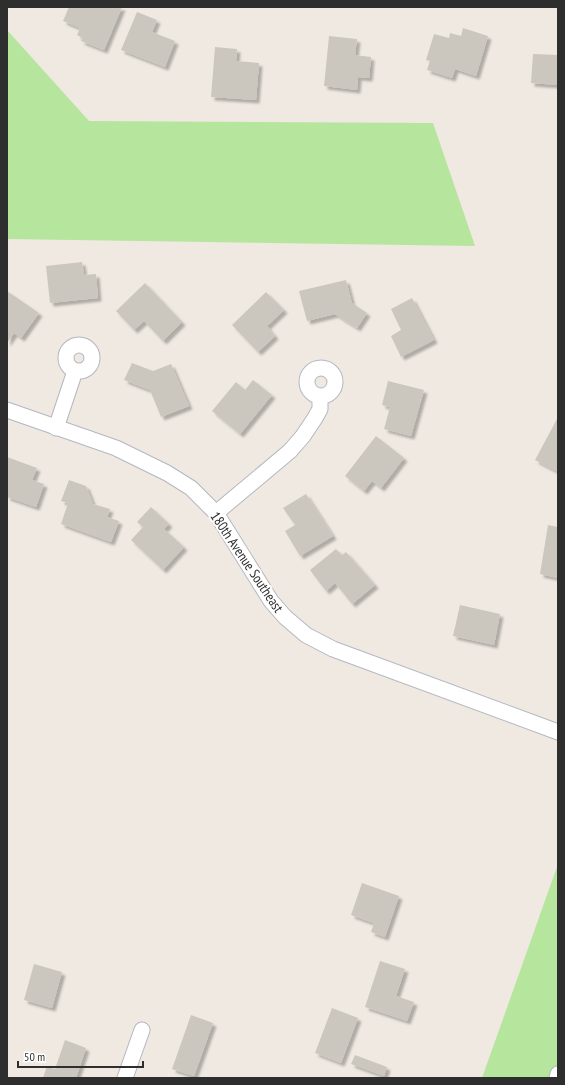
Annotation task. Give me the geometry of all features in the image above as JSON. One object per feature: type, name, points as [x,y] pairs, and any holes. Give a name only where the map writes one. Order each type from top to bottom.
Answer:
[{"type":"street","points":[[56,428],[75,371]]},
{"type":"street","points":[[216,513],[290,451],[299,441],[320,409],[320,397]]},
{"type":"street","name":"180th Avenue Southeast","points":[[7,410],[116,448],[168,473],[192,488],[216,513],[271,601],[285,617],[306,635],[333,649],[558,732]]},
{"type":"street","points":[[126,1078],[142,1030]]},
{"type":"street","points":[[557,1078],[558,1074]]},
{"type":"green space","points":[[7,30],[89,121],[433,123],[475,246],[7,239]]},
{"type":"green space","points":[[558,864],[558,1078],[482,1078]]},
{"type":"building","points":[[69,7],[122,7],[104,50],[81,41],[83,38],[77,35],[80,28],[63,21]]},
{"type":"building","points":[[137,12],[157,20],[152,32],[175,41],[165,67],[121,50]]},
{"type":"building","points":[[463,28],[488,36],[476,76],[455,69],[452,78],[427,70],[430,61],[426,60],[434,34],[449,38],[450,33],[461,36]]},
{"type":"building","points":[[329,36],[357,39],[355,55],[371,57],[369,78],[358,77],[357,90],[324,86]]},
{"type":"building","points":[[215,47],[237,49],[236,61],[259,63],[256,100],[211,97]]},
{"type":"building","points":[[533,54],[558,55],[558,85],[531,83]]},
{"type":"building","points":[[82,262],[84,275],[96,274],[98,298],[50,303],[46,266]]},
{"type":"building","points":[[346,280],[352,303],[367,313],[357,328],[335,314],[307,321],[299,291]]},
{"type":"building","points":[[145,283],[182,322],[163,341],[144,321],[134,330],[116,311]]},
{"type":"building","points":[[7,291],[39,313],[21,338],[14,333],[7,343]]},
{"type":"building","points":[[266,292],[284,310],[267,326],[275,336],[258,352],[232,325]]},
{"type":"building","points":[[412,298],[434,340],[401,357],[391,336],[401,330],[391,309]]},
{"type":"building","points":[[132,363],[153,371],[171,364],[189,406],[161,417],[150,390],[124,380]]},
{"type":"building","points":[[253,380],[272,395],[240,434],[212,411],[236,382],[245,390]]},
{"type":"building","points":[[388,381],[424,390],[411,436],[384,429],[390,407],[382,405]]},
{"type":"building","points":[[558,417],[558,472],[535,460]]},
{"type":"building","points":[[376,436],[404,458],[381,488],[372,481],[364,491],[345,476]]},
{"type":"building","points":[[7,457],[37,468],[32,480],[44,484],[36,507],[7,497]]},
{"type":"building","points":[[69,480],[86,486],[93,504],[110,509],[107,517],[119,521],[111,542],[61,524],[68,503],[61,501]]},
{"type":"building","points":[[306,494],[333,536],[300,556],[285,531],[295,525],[283,508]]},
{"type":"building","points":[[151,507],[169,524],[164,529],[184,547],[163,570],[131,540],[143,527],[137,522]]},
{"type":"building","points":[[548,525],[558,527],[558,578],[540,574]]},
{"type":"building","points":[[336,549],[342,555],[346,552],[375,585],[352,604],[335,583],[326,591],[310,570]]},
{"type":"building","points":[[460,605],[500,614],[494,645],[453,636]]},
{"type":"building","points":[[362,883],[399,896],[385,937],[371,932],[374,923],[351,915]]},
{"type":"building","points":[[380,961],[405,969],[396,996],[414,1002],[407,1021],[365,1007]]},
{"type":"building","points":[[34,964],[62,972],[52,1008],[24,1000]]},
{"type":"building","points":[[332,1008],[358,1018],[341,1063],[315,1053]]},
{"type":"building","points":[[191,1015],[213,1023],[194,1076],[172,1069]]},
{"type":"building","points":[[65,1040],[86,1048],[76,1078],[43,1078],[47,1066],[55,1069]]},
{"type":"building","points":[[355,1055],[387,1067],[384,1076],[351,1064]]}]
